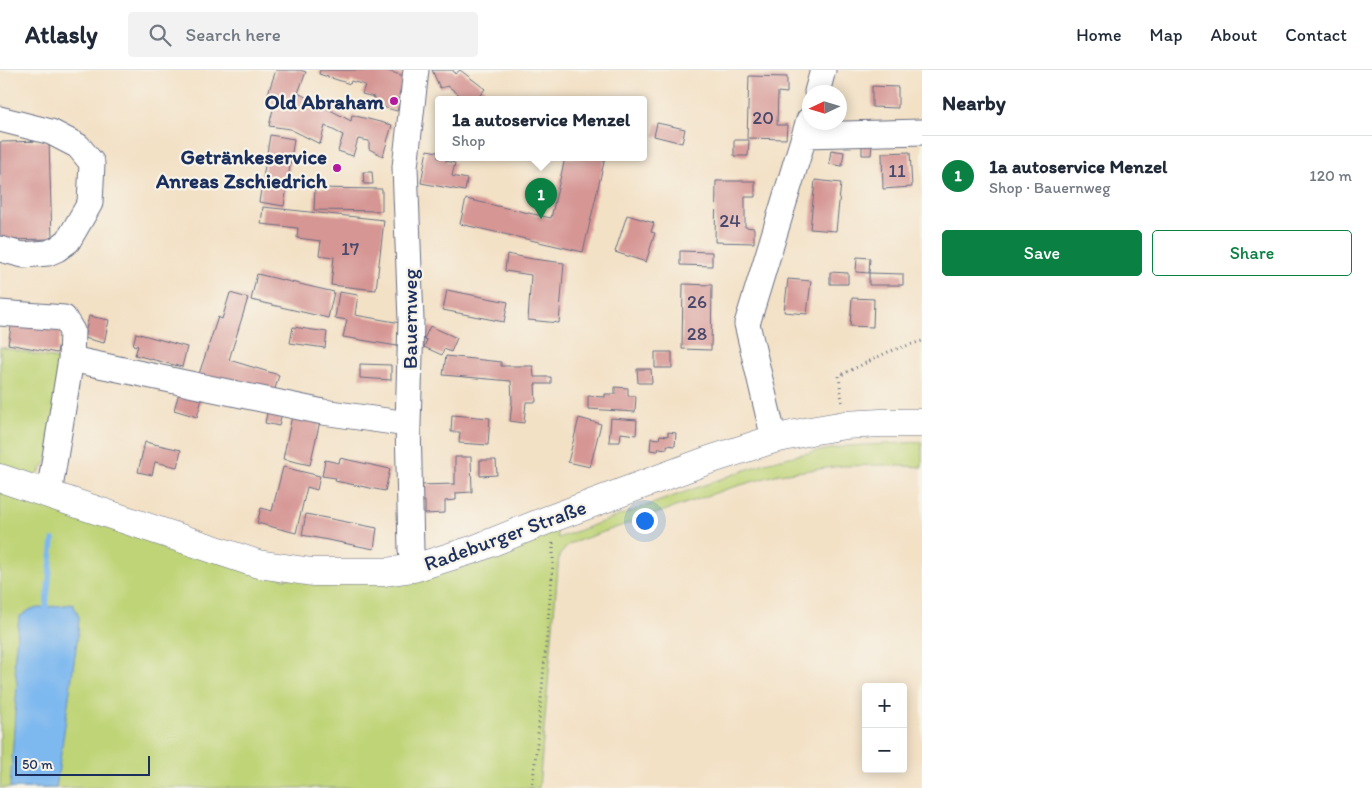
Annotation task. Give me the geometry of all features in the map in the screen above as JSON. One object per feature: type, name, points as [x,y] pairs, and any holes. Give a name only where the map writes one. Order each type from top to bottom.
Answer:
[{"type":"main road","name":"Radeburger Straße","points":[[0,478],[258,564],[312,572],[385,572],[414,568],[475,549],[713,458],[774,439],[845,425],[922,423]]},
{"type":"street","name":"Bauernweg","points":[[414,568],[411,550],[408,424],[411,320],[405,167],[416,70]]},
{"type":"street","points":[[819,85],[823,70]]},
{"type":"street","points":[[0,119],[51,132],[78,146],[92,163],[90,203],[68,241],[48,253],[23,254],[0,249]]},
{"type":"street","points":[[847,129],[922,132]]},
{"type":"street","points":[[774,439],[747,324],[806,130]]},
{"type":"street","points":[[0,313],[64,318],[72,331],[71,359],[49,494]]},
{"type":"street","points":[[71,359],[323,412],[408,424]]},
{"type":"path","points":[[845,425],[839,376],[890,350],[922,341]]},
{"type":"path","points":[[532,788],[553,564],[553,536],[550,519]]},
{"type":"green space","points":[[0,347],[62,360],[51,455],[35,478],[0,469]]},
{"type":"green space","points":[[922,442],[922,467],[842,466],[779,474],[727,489],[569,544],[559,556],[539,788],[0,788],[0,489],[285,579],[556,529],[558,538],[765,463],[847,446]]},
{"type":"water","points":[[73,604],[79,617],[78,634],[56,788],[10,788],[17,684],[14,662],[19,617],[31,609]]},
{"type":"building","points":[[276,70],[300,70],[306,72],[298,93],[351,121],[352,115],[392,125],[383,156],[369,149],[369,141],[358,139],[353,156],[338,151],[343,135],[325,126],[320,144],[290,129],[269,126],[274,105],[265,102]]},
{"type":"building","points":[[320,70],[385,70],[404,76],[399,95],[402,96],[397,111],[372,104],[374,97],[362,94],[365,85],[351,81],[350,84],[319,74]]},
{"type":"building","points":[[432,70],[453,70],[455,74],[460,70],[485,89],[479,96],[461,96],[448,86],[440,88]]},
{"type":"building","points":[[749,76],[787,77],[787,93],[778,92],[777,125],[787,125],[786,139],[747,138]]},
{"type":"building","points":[[872,86],[898,87],[898,108],[872,107]]},
{"type":"building","points":[[657,123],[685,129],[682,143],[654,136]]},
{"type":"building","points":[[270,135],[294,139],[284,206],[259,202]]},
{"type":"building","points":[[734,140],[749,140],[748,156],[734,156]]},
{"type":"building","points":[[49,141],[52,239],[0,240],[0,142]]},
{"type":"building","points":[[862,144],[872,144],[871,155],[862,155]]},
{"type":"building","points":[[427,150],[435,151],[435,161],[455,163],[452,176],[467,179],[465,191],[421,183]]},
{"type":"building","points":[[831,150],[844,152],[842,166],[829,164]]},
{"type":"building","points":[[910,152],[912,187],[883,189],[882,153]]},
{"type":"building","points":[[564,161],[604,161],[583,252],[460,224],[466,199],[551,218]]},
{"type":"building","points":[[363,172],[372,172],[373,184],[364,184]]},
{"type":"building","points":[[815,180],[841,183],[836,231],[810,229]]},
{"type":"building","points":[[716,181],[755,181],[755,197],[745,197],[745,227],[754,228],[754,243],[715,242]]},
{"type":"building","points":[[315,188],[382,189],[382,211],[314,210]]},
{"type":"building","points":[[263,207],[384,220],[376,290],[331,285],[334,257],[319,255],[321,241],[297,238],[298,228],[261,224]]},
{"type":"building","points":[[627,215],[654,223],[651,232],[655,233],[646,262],[615,252]]},
{"type":"building","points":[[680,251],[712,252],[712,266],[680,265]]},
{"type":"building","points":[[507,254],[564,263],[559,323],[528,320],[531,275],[505,271]]},
{"type":"building","points":[[857,257],[870,258],[869,273],[856,272]]},
{"type":"building","points":[[830,272],[848,273],[848,284],[830,284]]},
{"type":"building","points":[[869,273],[903,274],[903,285],[869,285]]},
{"type":"building","points":[[257,274],[334,292],[328,318],[251,300]]},
{"type":"building","points":[[788,279],[811,281],[807,314],[784,312]]},
{"type":"building","points":[[683,284],[712,285],[711,350],[682,349]]},
{"type":"building","points":[[447,290],[508,302],[504,322],[443,310]]},
{"type":"building","points":[[339,292],[358,295],[355,315],[401,323],[397,346],[343,337],[347,320],[335,318]]},
{"type":"building","points":[[230,293],[248,298],[229,360],[279,375],[273,396],[197,380],[218,317],[222,319]]},
{"type":"building","points":[[852,298],[874,299],[873,327],[850,326]]},
{"type":"building","points":[[89,316],[109,320],[104,343],[84,338]]},
{"type":"building","points":[[12,322],[61,331],[57,353],[8,344]]},
{"type":"building","points":[[430,326],[457,338],[451,352],[444,349],[442,355],[424,347],[427,340],[424,339]]},
{"type":"building","points":[[293,327],[327,332],[325,348],[290,343]]},
{"type":"building","points":[[136,333],[187,347],[182,367],[135,355],[138,346],[133,345]]},
{"type":"building","points":[[655,352],[672,352],[672,368],[655,368]]},
{"type":"building","points":[[446,356],[501,362],[501,366],[533,366],[534,377],[551,377],[551,384],[535,384],[536,402],[526,402],[524,423],[510,421],[512,402],[511,381],[443,375]]},
{"type":"building","points":[[360,364],[391,365],[391,380],[360,378]]},
{"type":"building","points":[[637,369],[651,369],[652,383],[638,383]]},
{"type":"building","points":[[615,387],[628,388],[628,396],[636,396],[635,412],[588,409],[588,396],[605,397],[605,394],[615,394]]},
{"type":"building","points":[[179,393],[202,399],[197,417],[174,410]]},
{"type":"building","points":[[268,409],[282,412],[279,426],[265,423]]},
{"type":"building","points":[[293,411],[321,417],[310,465],[283,459]]},
{"type":"building","points":[[452,415],[490,418],[488,445],[459,443],[460,432],[451,432]]},
{"type":"building","points":[[579,418],[601,424],[590,467],[568,462]]},
{"type":"building","points":[[611,418],[637,420],[636,435],[621,433],[620,442],[609,442]]},
{"type":"building","points":[[668,432],[676,433],[675,446],[667,445],[667,449],[659,448],[658,451],[650,450],[651,438],[659,439],[660,435],[668,436]]},
{"type":"building","points":[[145,442],[181,450],[177,467],[155,462],[152,475],[138,472]]},
{"type":"building","points":[[455,457],[471,457],[472,492],[456,493],[456,500],[445,501],[445,513],[425,514],[425,501],[421,501],[420,485],[455,484]]},
{"type":"building","points":[[340,458],[390,469],[385,491],[335,481],[336,478],[322,476],[325,460],[339,463]]},
{"type":"building","points":[[480,460],[496,460],[497,475],[480,476]]},
{"type":"building","points":[[283,467],[320,476],[317,490],[307,487],[296,533],[257,523],[261,508],[272,511]]},
{"type":"building","points":[[306,514],[377,528],[374,549],[302,535]]},
{"type":"waterway","points":[[46,607],[53,540]]},
{"type":"place","name":"Old Abraham","points":[[394,101]]},
{"type":"place","name":"Getränkeservice Anreas Zschiedrich","points":[[337,168]]},
{"type":"place","name":"1a autoservice Menzel","points":[[541,219]]}]
